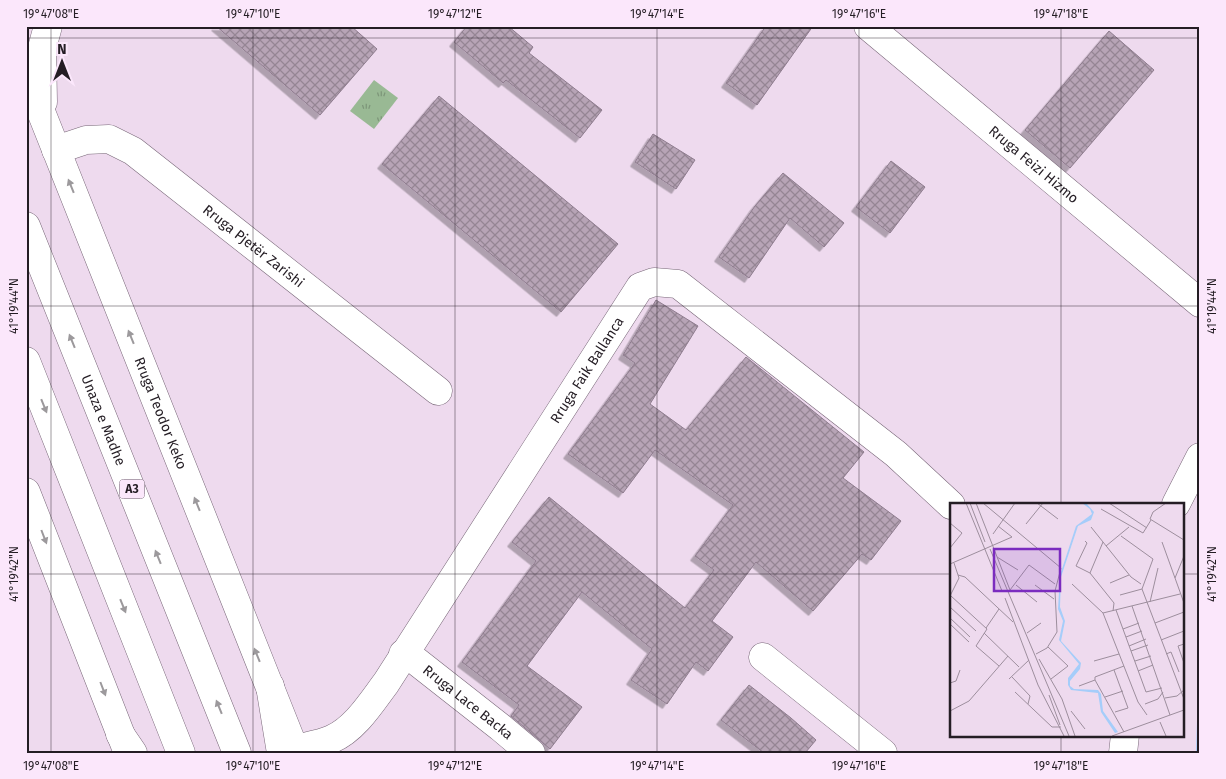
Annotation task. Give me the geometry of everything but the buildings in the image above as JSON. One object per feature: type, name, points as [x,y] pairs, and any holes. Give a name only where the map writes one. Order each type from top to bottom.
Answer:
[{"type":"main road","points":[[44,119],[42,48],[48,26]]},
{"type":"main road","name":"Rruga Feizi Hizmo","points":[[868,26],[1200,303]]},
{"type":"main road","name":"Rruga Teodor Keko","points":[[26,74],[270,686],[291,752]]},
{"type":"main road","name":"Rruga Pjetër Zarishi","points":[[56,150],[86,140],[109,139],[133,150],[438,391]]},
{"type":"main road","name":"Unaza e Madhe","points":[[26,226],[237,753]]},
{"type":"main road","name":"Rruga Faik Ballanca","points":[[291,752],[332,739],[345,732],[386,683],[640,286],[654,282],[678,284],[896,454],[950,504]]},
{"type":"main road","points":[[26,361],[182,753]]},
{"type":"main road","points":[[1177,503],[1200,457]]},
{"type":"main road","points":[[26,492],[127,746]]},
{"type":"main road","name":"Rruga Lace Backa","points":[[403,654],[424,667],[530,753]]},
{"type":"main road","points":[[762,657],[883,753]]},
{"type":"main road","points":[[1123,753],[1125,736]]},
{"type":"green space","points":[[374,80],[398,98],[374,129],[350,111]]},
{"type":"water","points":[[1200,647],[1200,753],[1196,753],[1199,655]]}]
